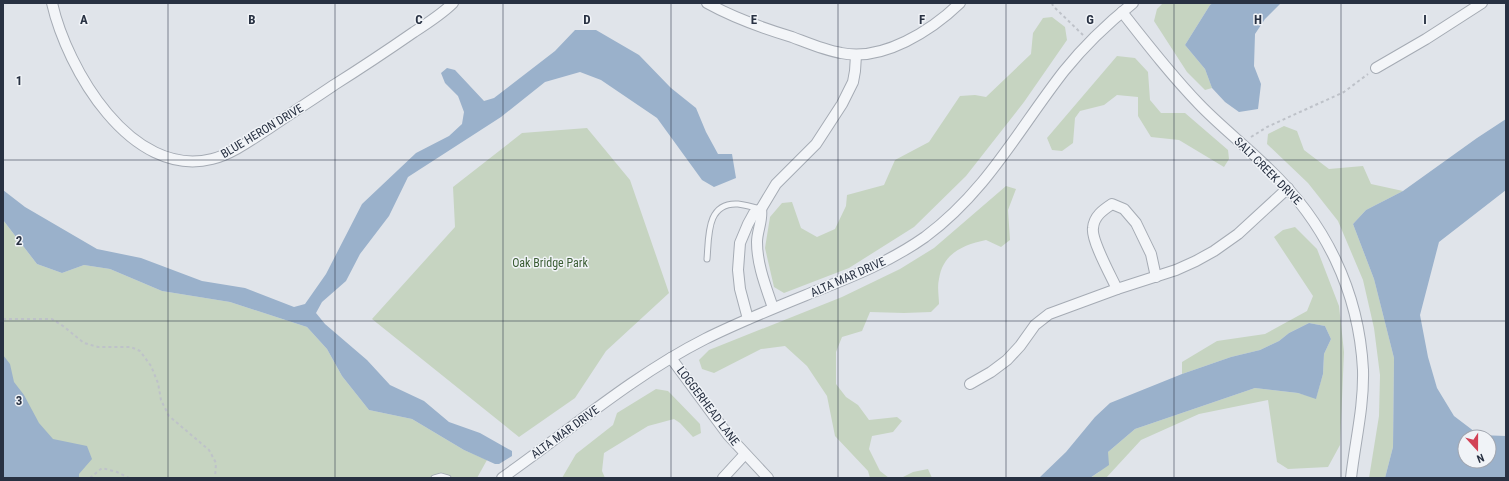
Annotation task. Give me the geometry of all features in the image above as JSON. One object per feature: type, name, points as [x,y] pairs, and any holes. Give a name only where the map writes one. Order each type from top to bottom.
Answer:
[{"type":"street","name":"BLUE HERON DRIVE","points":[[52,3],[59,26],[76,65],[97,99],[111,116],[128,134],[153,152],[175,160],[188,162],[213,159],[253,139],[444,12],[453,3]]},
{"type":"street","points":[[707,3],[725,13],[757,26],[841,53],[856,55],[878,52],[913,38],[934,25],[960,3]]},
{"type":"street","name":"ALTA MAR DRIVE","points":[[502,478],[639,378],[704,339],[773,308],[865,272],[924,238],[951,217],[969,199],[991,173],[1065,70],[1090,42],[1122,12],[1134,3]]},
{"type":"street","points":[[1376,68],[1426,40],[1482,3]]},
{"type":"street","name":"SALT CREEK DRIVE","points":[[1122,12],[1170,73],[1200,105],[1288,188],[1310,215],[1326,240],[1346,283],[1355,315],[1363,370],[1363,396],[1351,478]]},
{"type":"street","points":[[748,319],[740,289],[738,270],[740,244],[754,212],[761,209],[776,184],[816,144],[842,104],[853,82],[856,55]]},
{"type":"street","points":[[970,384],[991,372],[1006,360],[1020,346],[1035,325],[1049,314],[1117,289],[1156,277],[1189,264],[1214,251],[1238,234],[1288,188]]},
{"type":"street","points":[[1117,289],[1094,237],[1092,227],[1097,215],[1112,204],[1124,209],[1136,223],[1151,254],[1156,277]]},
{"type":"street","points":[[761,209],[762,217],[758,230],[757,243],[758,260],[773,308]]},
{"type":"street","name":"LOGGERHEAD LANE","points":[[671,358],[719,423],[745,454],[768,478]]},
{"type":"street","name":"LOGGERHEAD LANE","points":[[723,478],[745,454]]},
{"type":"lane","points":[[707,259],[710,225],[715,213],[721,208],[737,204],[761,209]]},
{"type":"lane","points":[[434,478],[441,476],[448,478]]},
{"type":"path","points":[[1052,3],[1053,6],[1090,42]]},
{"type":"path","points":[[1242,144],[1267,127],[1344,92],[1376,68]]},
{"type":"path","points":[[3,320],[52,320],[64,326],[84,343],[98,347],[131,347],[140,351],[151,366],[158,382],[161,400],[169,416],[209,450],[216,463],[215,478]]},
{"type":"path","points":[[90,478],[102,468],[117,472],[129,478]]},
{"type":"green space","points":[[1163,3],[1213,3],[1210,5],[1185,45],[1205,69],[1212,88],[1205,90],[1187,72],[1154,21],[1157,9]]},
{"type":"green space","points":[[1052,17],[1065,27],[1067,40],[1024,102],[966,176],[914,227],[849,268],[784,293],[774,287],[765,248],[770,217],[782,203],[792,202],[801,228],[817,237],[835,229],[846,206],[847,195],[884,185],[895,160],[929,142],[960,96],[975,95],[986,97],[1031,54],[1033,33],[1043,18]]},
{"type":"green space","points":[[1117,56],[1135,58],[1148,72],[1150,100],[1161,113],[1185,113],[1228,150],[1229,159],[1224,167],[1179,140],[1151,137],[1138,116],[1138,97],[1117,95],[1104,105],[1080,111],[1075,118],[1073,143],[1062,151],[1052,150],[1047,138]]},
{"type":"green space","points":[[1284,126],[1297,131],[1304,150],[1329,169],[1363,166],[1371,184],[1403,191],[1366,210],[1353,224],[1374,279],[1394,358],[1393,447],[1385,478],[1369,478],[1379,416],[1380,375],[1374,328],[1363,280],[1338,221],[1308,183],[1267,144],[1268,134]]},
{"type":"green space","name":"Oak Bridge Park","points":[[587,128],[630,180],[669,293],[606,351],[575,398],[519,437],[372,319],[455,227],[453,187],[522,133]]},
{"type":"green space","points":[[1006,186],[1016,189],[1008,210],[1010,240],[1001,247],[986,240],[962,248],[955,252],[941,270],[938,288],[939,304],[931,312],[870,312],[862,331],[842,337],[836,352],[836,384],[846,397],[858,405],[869,420],[897,417],[902,421],[893,432],[872,436],[869,449],[880,471],[889,478],[870,478],[868,471],[835,436],[827,396],[807,366],[785,346],[761,349],[714,373],[702,369],[699,360],[709,350],[842,297],[900,269],[934,248]]},
{"type":"green space","points":[[3,220],[37,264],[62,273],[84,265],[110,269],[162,291],[230,302],[307,327],[327,349],[342,376],[369,410],[412,419],[464,450],[487,460],[477,478],[3,478]]},
{"type":"green space","points":[[1295,227],[1317,249],[1339,306],[1344,352],[1340,445],[1328,467],[1288,469],[1277,462],[1268,400],[1199,414],[1141,440],[1106,478],[1090,478],[1099,472],[1108,452],[1135,429],[1255,388],[1298,393],[1316,398],[1323,374],[1324,354],[1331,339],[1325,326],[1309,323],[1289,333],[1279,341],[1260,350],[1231,357],[1182,374],[1182,362],[1217,341],[1265,334],[1307,311],[1313,296],[1274,237],[1283,230]]},
{"type":"green space","points":[[656,389],[668,391],[700,424],[701,433],[693,437],[680,423],[674,419],[648,426],[604,453],[602,471],[605,478],[562,478],[576,454],[613,425],[617,413]]},
{"type":"green space","points":[[928,469],[932,478],[901,478],[913,472]]},
{"type":"water","points":[[1213,3],[1281,3],[1265,19],[1255,34],[1254,66],[1261,84],[1258,109],[1239,112],[1225,102],[1212,88],[1205,69],[1185,45],[1210,5]]},
{"type":"water","points":[[575,30],[596,30],[639,55],[671,88],[696,108],[706,132],[718,154],[732,154],[736,178],[714,187],[702,180],[657,118],[601,80],[580,72],[545,82],[501,117],[408,177],[389,216],[360,254],[346,281],[322,302],[316,313],[325,324],[367,360],[390,385],[424,401],[449,422],[480,433],[512,451],[512,456],[499,464],[495,464],[464,450],[412,419],[369,410],[342,376],[327,349],[307,327],[230,302],[162,291],[110,269],[84,265],[62,273],[37,264],[3,220],[3,190],[25,207],[97,249],[141,258],[202,281],[245,288],[294,307],[305,304],[326,274],[362,204],[416,153],[449,136],[462,124],[464,112],[458,96],[445,83],[441,73],[447,68],[455,70],[484,101],[494,98],[555,51]]},
{"type":"water","points":[[1506,119],[1506,190],[1439,242],[1420,315],[1428,357],[1437,388],[1454,416],[1471,429],[1457,429],[1457,469],[1497,469],[1497,436],[1506,436],[1506,478],[1385,478],[1393,447],[1394,358],[1374,279],[1353,224],[1366,210],[1403,191]]},
{"type":"water","points":[[1309,323],[1325,326],[1331,339],[1324,354],[1323,374],[1316,399],[1298,393],[1255,388],[1135,429],[1108,452],[1109,465],[1090,478],[1039,478],[1066,452],[1095,417],[1110,403],[1182,374],[1231,357],[1260,350],[1279,341],[1289,333]]},
{"type":"water","points":[[3,355],[10,364],[14,382],[24,395],[39,423],[53,439],[87,446],[92,459],[79,474],[79,478],[3,478]]}]
